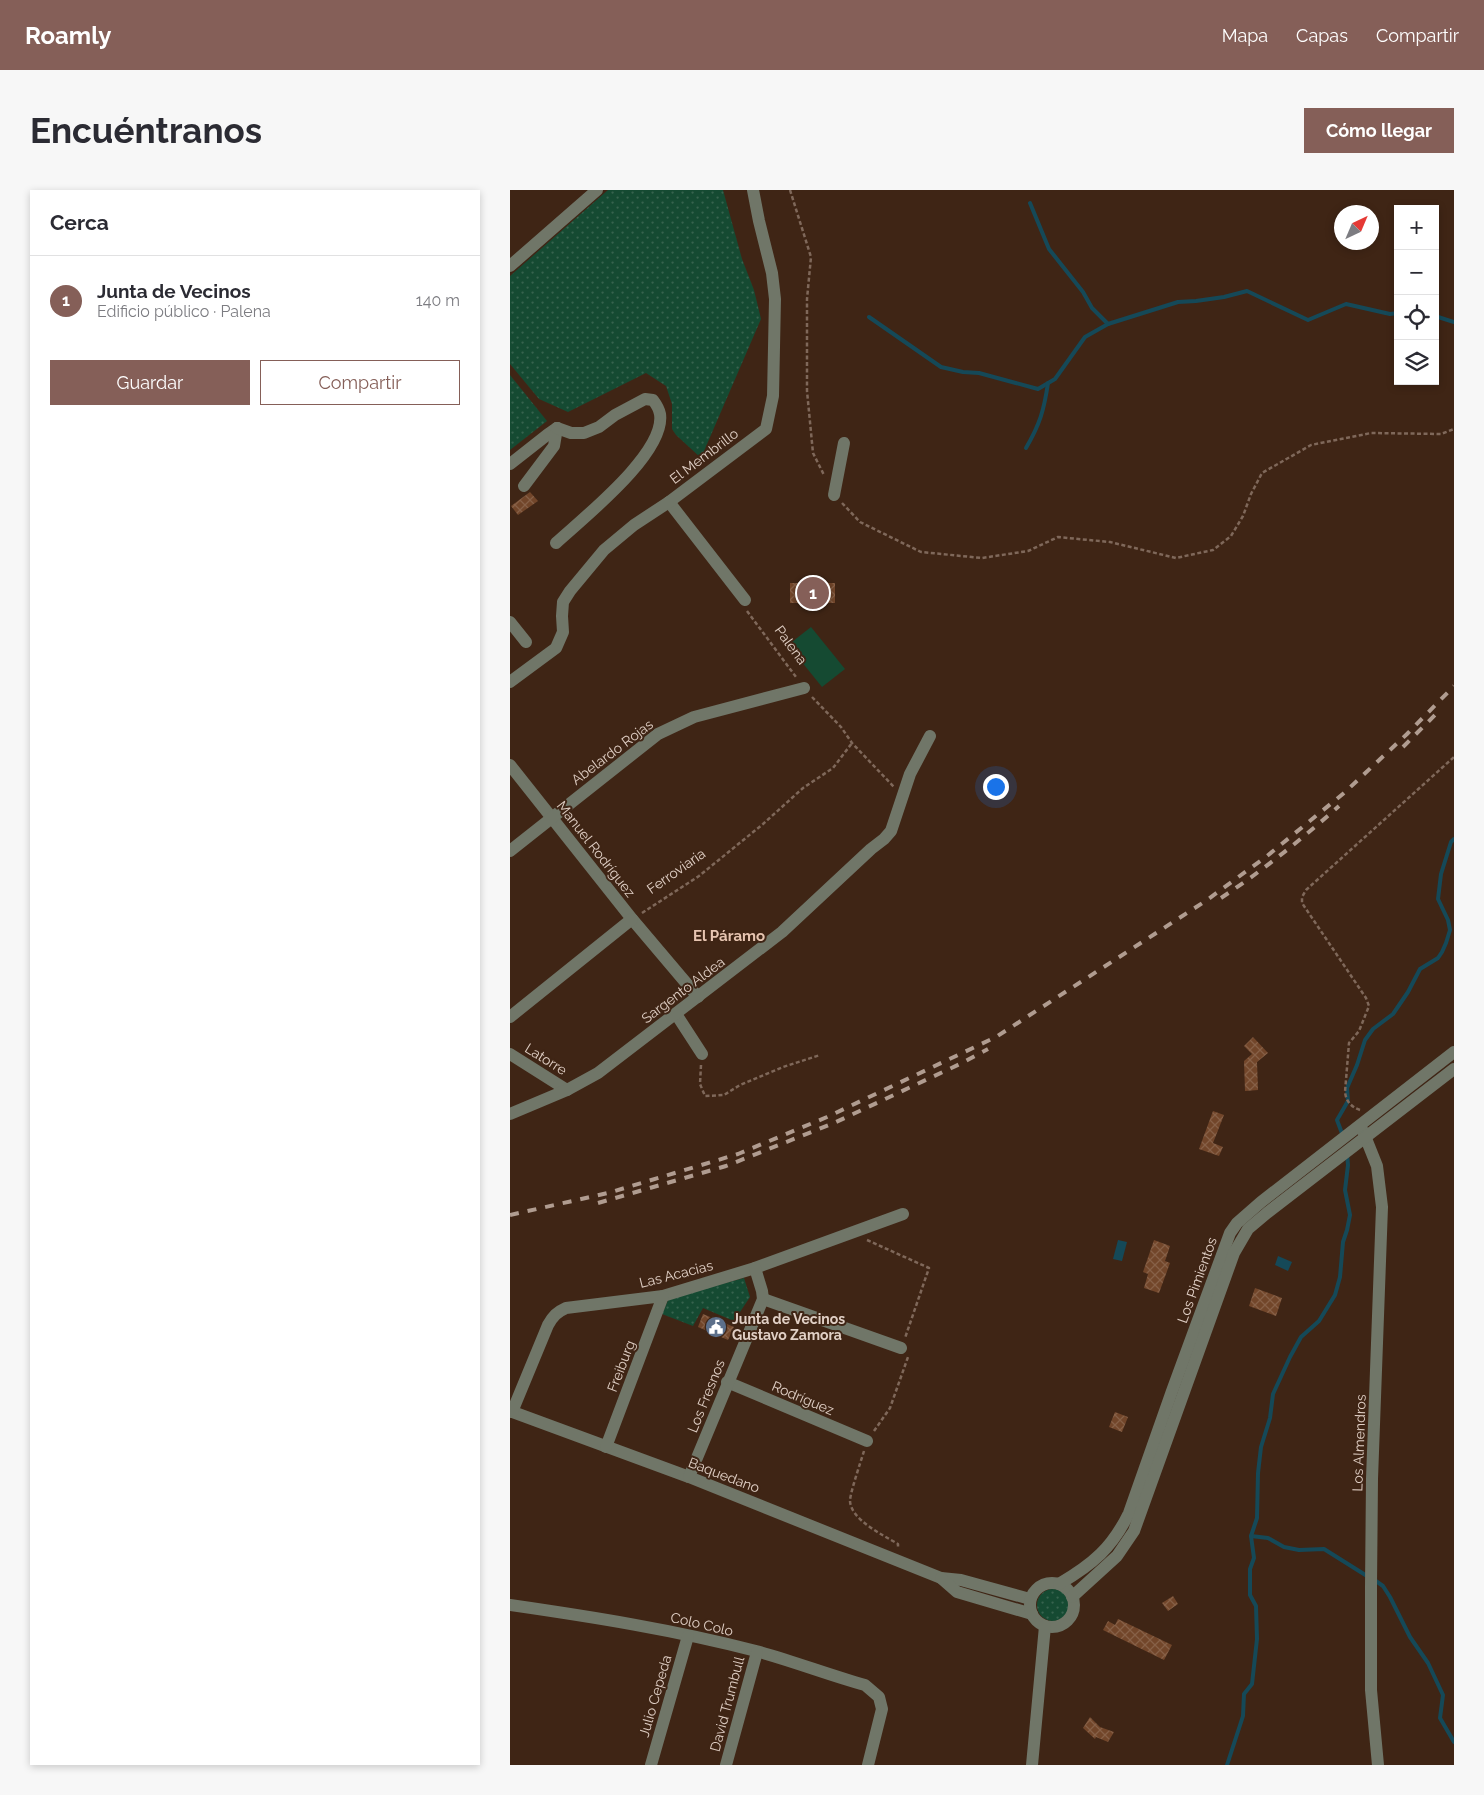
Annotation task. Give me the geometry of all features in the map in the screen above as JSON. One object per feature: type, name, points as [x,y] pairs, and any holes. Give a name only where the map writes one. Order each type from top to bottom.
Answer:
[{"type":"street","points":[[510,266],[597,190]]},
{"type":"street","name":"El Membrillo","points":[[510,682],[556,648],[563,632],[562,616],[564,602],[604,550],[634,525],[669,502],[766,429],[773,396],[775,299],[772,273],[753,190]]},
{"type":"street","points":[[556,544],[629,475],[640,462],[656,437],[660,415],[658,407],[653,400],[645,399],[615,415],[599,427],[584,433],[571,433],[557,428]]},
{"type":"street","points":[[510,464],[557,428]]},
{"type":"street","points":[[524,486],[554,446],[557,428]]},
{"type":"street","points":[[834,495],[844,443]]},
{"type":"street","points":[[669,502],[745,600]]},
{"type":"street","points":[[510,622],[526,642]]},
{"type":"street","name":"Abelardo Rojas","points":[[510,851],[658,734],[694,717],[804,688]]},
{"type":"street","name":"Sargento Aldea","points":[[510,1114],[567,1090],[598,1073],[782,932],[891,831],[904,797],[910,774],[930,736]]},
{"type":"street","name":"Manuel Rodríguez","points":[[510,765],[632,919],[698,997]]},
{"type":"street","points":[[510,1018],[632,919]]},
{"type":"street","points":[[676,1014],[702,1054]]},
{"type":"street","name":"Los Pimientos","points":[[1059,1584],[1081,1572],[1109,1546],[1129,1512],[1230,1233],[1237,1223],[1248,1212],[1454,1052]]},
{"type":"street","name":"Latorre","points":[[510,1054],[567,1090]]},
{"type":"street","name":"Los Pimientos","points":[[1072,1596],[1117,1556],[1134,1531],[1241,1238],[1248,1229],[1267,1213],[1454,1069]]},
{"type":"street","name":"Los Almendros","points":[[1360,1125],[1377,1166],[1382,1207],[1371,1586],[1371,1690],[1378,1765]]},
{"type":"street","name":"Las Acacias","points":[[511,1411],[548,1324],[553,1315],[566,1308],[664,1296],[755,1268],[903,1214]]},
{"type":"street","points":[[755,1268],[762,1291],[762,1299],[901,1348]]},
{"type":"street","name":"Freiburg","points":[[606,1447],[664,1296]]},
{"type":"street","name":"Los Fresnos","points":[[689,1477],[762,1299]]},
{"type":"street","name":"Rodríguez","points":[[728,1382],[867,1441]]},
{"type":"street","name":"Baquedano","points":[[511,1411],[689,1477],[941,1578]]},
{"type":"street","points":[[941,1578],[961,1580],[1030,1599]]},
{"type":"street","points":[[941,1578],[957,1592],[1032,1614]]},
{"type":"street","points":[[1059,1584],[1072,1596],[1073,1611],[1070,1617],[1059,1626],[1045,1626],[1037,1621],[1032,1614],[1030,1599],[1036,1589],[1042,1586],[1059,1584]]},
{"type":"street","name":"Colo Colo","points":[[510,1605],[594,1617],[688,1636],[757,1652],[865,1686],[879,1697],[882,1709],[868,1765]]},
{"type":"street","points":[[1032,1765],[1045,1626]]},
{"type":"street","name":"Julio Cepeda","points":[[651,1765],[688,1636]]},
{"type":"street","name":"David Trumbull","points":[[726,1765],[757,1652]]},
{"type":"path","points":[[791,191],[811,257],[807,299],[807,391],[813,453],[834,495],[860,522],[921,552],[982,558],[1028,551],[1058,537],[1110,542],[1176,558],[1214,550],[1231,536],[1243,516],[1251,494],[1262,473],[1310,445],[1370,433],[1441,434],[1454,429]]},
{"type":"path","name":"Palena","points":[[745,600],[745,608],[804,688],[904,797]]},
{"type":"path","name":"Ferroviaria","points":[[632,919],[706,870],[763,824],[803,788],[833,768],[852,742]]},
{"type":"path","points":[[1374,1114],[1355,1108],[1346,1099],[1345,1092],[1349,1044],[1359,1031],[1369,1006],[1366,998],[1302,903],[1302,897],[1306,890],[1454,757]]},
{"type":"path","points":[[702,1054],[700,1084],[705,1096],[724,1096],[740,1085],[783,1067],[820,1055]]},
{"type":"path","points":[[852,1233],[929,1268],[901,1348],[908,1356],[890,1408],[867,1441],[850,1501],[856,1516],[874,1530],[898,1544],[900,1560]]},
{"type":"green space","points":[[608,190],[723,190],[761,319],[701,458],[672,429],[672,404],[666,386],[646,373],[568,412],[539,399],[510,364],[510,276]]},
{"type":"green space","points":[[510,375],[547,421],[510,450]]},
{"type":"green space","points":[[811,627],[845,669],[822,687],[788,645]]},
{"type":"green space","points":[[744,1278],[750,1297],[734,1321],[703,1308],[693,1326],[662,1314],[669,1298]]},
{"type":"green space","points":[[1053,1589],[1064,1594],[1069,1605],[1064,1616],[1053,1621],[1042,1616],[1037,1605],[1042,1594]]},
{"type":"water","points":[[1118,1240],[1127,1242],[1122,1261],[1113,1259]]},
{"type":"water","points":[[1278,1256],[1292,1262],[1288,1271],[1275,1265]]},
{"type":"building","points":[[530,492],[538,501],[518,515],[511,506]]},
{"type":"building","points":[[790,583],[835,583],[835,603],[790,603]]},
{"type":"building","points":[[1253,1037],[1268,1053],[1257,1062],[1258,1090],[1245,1091],[1244,1061],[1252,1054],[1244,1046]]},
{"type":"building","points":[[1213,1111],[1224,1115],[1213,1143],[1223,1147],[1219,1156],[1199,1149]]},
{"type":"building","points":[[1154,1240],[1170,1246],[1165,1261],[1170,1263],[1159,1293],[1144,1288],[1148,1274],[1143,1272]]},
{"type":"building","points":[[1255,1288],[1282,1298],[1276,1316],[1249,1306]]},
{"type":"building","name":"Junta de Vecinos Gustavo Zamora","points":[[703,1314],[734,1327],[728,1340],[698,1327]]},
{"type":"building","points":[[1115,1412],[1128,1417],[1122,1432],[1109,1427]]},
{"type":"building","points":[[1173,1596],[1178,1604],[1168,1611],[1162,1603]]},
{"type":"building","points":[[1118,1619],[1172,1645],[1164,1660],[1103,1630],[1108,1621],[1115,1625]]},
{"type":"building","points":[[1090,1717],[1100,1727],[1114,1732],[1108,1742],[1096,1737],[1095,1739],[1083,1728]]},
{"type":"waterway","points":[[1030,203],[1049,249],[1083,292],[1092,308],[1108,324]]},
{"type":"waterway","points":[[869,317],[941,367],[963,372],[979,373],[1038,389],[1055,379],[1085,337],[1108,324],[1178,302],[1224,297],[1247,291],[1308,320],[1346,304],[1394,314]]},
{"type":"waterway","points":[[1439,317],[1454,322]]},
{"type":"waterway","points":[[1026,448],[1041,417],[1048,383]]},
{"type":"waterway","points":[[1343,1136],[1337,1120],[1348,1101],[1347,1088],[1365,1040],[1373,1029],[1393,1014],[1408,992],[1420,969],[1438,958],[1446,943],[1450,930],[1448,920],[1438,899],[1441,874],[1451,842],[1454,839]]},
{"type":"waterway","points":[[1227,1765],[1243,1716],[1244,1694],[1252,1684],[1257,1639],[1256,1606],[1250,1595],[1250,1569],[1254,1558],[1251,1536],[1257,1518],[1258,1473],[1261,1447],[1270,1418],[1273,1394],[1290,1357],[1301,1337],[1319,1321],[1335,1295],[1340,1277],[1343,1242],[1350,1215],[1345,1190],[1348,1165],[1347,1154]]},
{"type":"waterway","points":[[1251,1536],[1268,1538],[1284,1547],[1299,1550],[1324,1549],[1367,1576]]},
{"type":"waterway","points":[[1373,1579],[1383,1586],[1410,1637],[1428,1663],[1443,1695],[1440,1718],[1454,1742]]},
{"type":"railway","points":[[510,1215],[608,1193],[738,1154],[827,1117],[996,1037],[1207,900],[1267,856],[1344,793],[1407,734],[1454,686]]},
{"type":"railway","points":[[1403,747],[1440,710]]},
{"type":"railway","points":[[1221,898],[1282,854],[1339,806]]},
{"type":"railway","points":[[598,1203],[726,1166],[834,1123],[988,1049]]},
{"type":"place","name":"Junta de Vecinos","points":[[813,593]]},
{"type":"place","name":"Junta de Vecinos Gustavo Zamora","points":[[716,1327]]},
{"type":"district","name":"El Páramo","points":[[729,936]]}]
